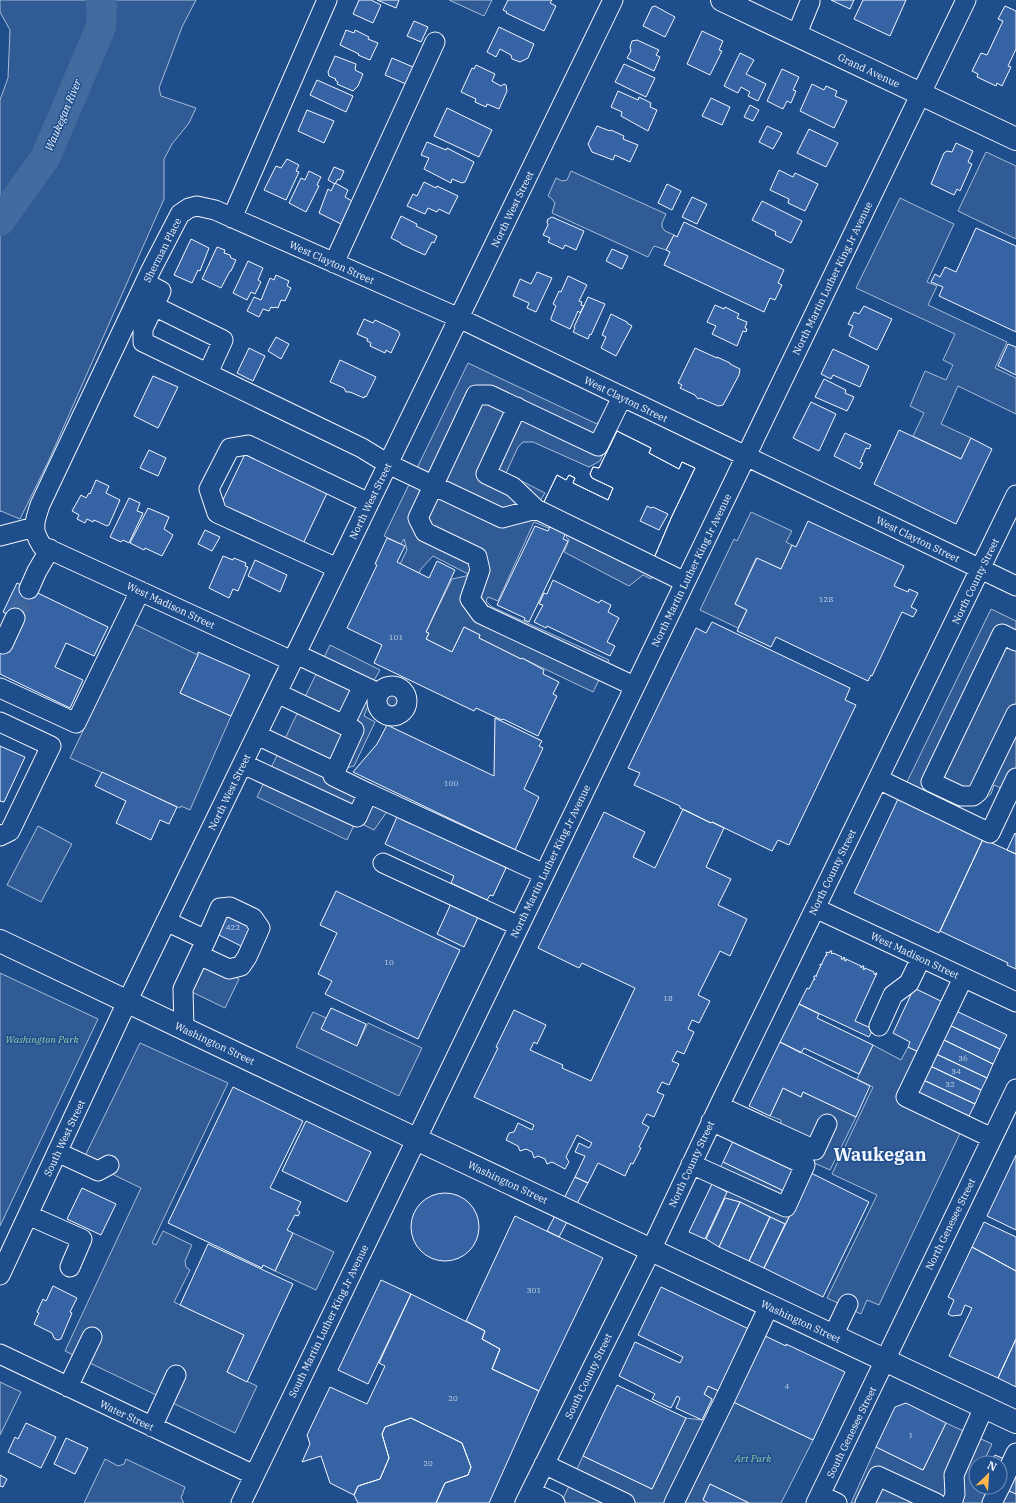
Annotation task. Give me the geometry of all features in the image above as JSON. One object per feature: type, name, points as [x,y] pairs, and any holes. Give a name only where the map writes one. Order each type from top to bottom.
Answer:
[{"type":"main road","name":"Grand Avenue","points":[[722,0],[1016,139]]},
{"type":"main road","name":"Washington Street","points":[[0,941],[1016,1422]]},
{"type":"street","points":[[232,218],[327,0]]},
{"type":"street","name":"North West Street","points":[[127,1002],[613,0]]},
{"type":"street","points":[[796,36],[810,0]]},
{"type":"street","name":"North Martin Luther King Jr Avenue","points":[[416,1139],[966,0]]},
{"type":"street","points":[[334,263],[435,42]]},
{"type":"street","name":"Sherman Place","points":[[35,527],[40,505],[135,325],[145,283],[180,214],[189,208],[197,206],[215,210],[232,218]]},
{"type":"street","name":"West Clayton Street","points":[[232,218],[459,318],[1016,586]]},
{"type":"street","points":[[145,283],[161,291],[154,306],[135,325],[143,342],[362,448],[388,464],[502,518],[536,509]]},
{"type":"street","points":[[154,306],[223,340],[208,373]]},
{"type":"street","points":[[622,397],[598,446],[490,395],[476,395],[432,485],[418,518],[425,532],[477,557],[480,570],[470,599],[481,614],[634,686]]},
{"type":"street","points":[[517,407],[486,474],[513,487],[536,509],[685,582]]},
{"type":"street","points":[[337,568],[217,513],[209,489],[230,448],[248,445],[369,503]]},
{"type":"street","name":"North County Street","points":[[651,1250],[715,1114],[1016,496]]},
{"type":"street","points":[[0,536],[35,527],[35,534],[42,546],[50,550],[37,571],[29,589]]},
{"type":"street","name":"West Madison Street","points":[[50,550],[140,591],[370,690],[344,725]]},
{"type":"street","points":[[0,688],[76,723],[140,591]]},
{"type":"street","points":[[3,644],[15,618]]},
{"type":"street","points":[[1016,641],[1002,634],[931,782],[961,796],[973,796],[978,792],[1016,714]]},
{"type":"street","points":[[277,693],[354,730],[333,776],[544,874]]},
{"type":"street","points":[[0,722],[51,746],[10,831],[0,836]]},
{"type":"street","points":[[257,734],[335,772]]},
{"type":"street","points":[[242,764],[357,817],[368,793]]},
{"type":"street","points":[[878,779],[990,833],[1016,778]]},
{"type":"street","points":[[383,863],[519,926]]},
{"type":"street","name":"West Madison Street","points":[[815,908],[1016,1002]]},
{"type":"street","points":[[166,921],[203,947],[184,989],[184,1029]]},
{"type":"street","points":[[878,1026],[893,995],[909,983],[921,958]]},
{"type":"street","points":[[963,978],[906,1097],[992,1138]]},
{"type":"street","name":"South West Street","points":[[0,1275],[127,1002]]},
{"type":"street","name":"North Genesee Street","points":[[885,1360],[1016,1089]]},
{"type":"street","points":[[715,1114],[815,1150],[827,1124]]},
{"type":"street","points":[[691,1164],[786,1207],[805,1165],[715,1114]]},
{"type":"street","name":"South Martin Luther King Jr Avenue","points":[[241,1503],[416,1139]]},
{"type":"street","points":[[57,1152],[98,1171],[109,1165]]},
{"type":"street","points":[[28,1215],[82,1239],[70,1267]]},
{"type":"street","name":"South County Street","points":[[528,1497],[651,1250]]},
{"type":"street","points":[[833,1336],[848,1304]]},
{"type":"street","points":[[674,1503],[769,1306]]},
{"type":"street","points":[[68,1387],[92,1337]]},
{"type":"street","name":"Water Street","points":[[0,1354],[254,1475]]},
{"type":"street","name":"South Genesee Street","points":[[818,1499],[885,1360]]},
{"type":"street","points":[[152,1426],[176,1375]]},
{"type":"street","points":[[952,1503],[955,1494],[954,1475],[984,1407]]},
{"type":"street","points":[[1008,1470],[1016,1453]]},
{"type":"street","points":[[544,1464],[625,1503]]},
{"type":"street","points":[[866,1503],[878,1476],[936,1503]]},
{"type":"street","points":[[528,1497],[555,1503]]},
{"type":"street","points":[[818,1499],[837,1503]]},
{"type":"shaded area","points":[[0,0],[196,0],[182,27],[159,88],[161,96],[196,108],[189,123],[172,144],[164,159],[164,199],[49,460],[20,519],[1,511],[0,512],[0,100],[8,78],[10,30],[0,12]]},
{"type":"shaded area","points":[[449,0],[492,0],[484,16]]},
{"type":"shaded area","points":[[986,152],[1016,166],[1016,239],[958,211]]},
{"type":"shaded area","points":[[571,171],[666,214],[662,227],[665,231],[674,235],[666,250],[654,246],[648,257],[552,213],[555,203],[548,196],[556,178],[562,181],[567,180]]},
{"type":"shaded area","points":[[900,198],[954,224],[927,282],[937,286],[928,305],[1007,342],[995,368],[1016,378],[1016,414],[958,386],[941,424],[971,438],[961,459],[913,436],[924,413],[910,406],[925,371],[946,380],[953,365],[943,360],[955,334],[856,288]]},
{"type":"shaded area","points":[[468,363],[597,424],[599,421],[614,429],[600,461],[589,467],[533,442],[523,442],[518,447],[506,473],[545,493],[536,507],[657,565],[651,579],[643,575],[629,586],[564,552],[569,540],[566,537],[569,530],[551,521],[548,528],[534,522],[498,601],[488,597],[486,601],[492,607],[609,660],[593,692],[479,638],[480,635],[464,627],[452,652],[426,639],[429,634],[426,632],[452,579],[466,576],[468,574],[433,556],[419,573],[400,564],[407,550],[404,539],[401,544],[384,536]]},
{"type":"shaded area","points":[[751,512],[792,531],[786,542],[792,545],[781,569],[756,558],[735,604],[747,610],[738,628],[700,610],[734,539],[737,541]]},
{"type":"shaded area","points":[[991,609],[1016,621],[1016,768],[1005,790],[994,785],[991,794],[975,805],[955,801],[906,784]]},
{"type":"shaded area","points":[[134,624],[198,655],[180,693],[231,716],[190,810],[181,806],[180,808],[70,758]]},
{"type":"shaded area","points":[[330,645],[380,670],[373,682],[377,684],[391,679],[401,681],[408,686],[413,694],[414,702],[413,710],[409,715],[393,722],[383,720],[377,716],[369,703],[364,716],[375,722],[354,766],[346,768],[341,777],[393,803],[374,830],[356,821],[347,840],[257,797]]},
{"type":"shaded area","points":[[38,826],[72,844],[41,902],[7,885]]},
{"type":"shaded area","points":[[206,963],[239,979],[225,1008],[192,992]]},
{"type":"shaded area","name":"Washington Park","points":[[0,973],[98,1019],[0,1226]]},
{"type":"shaded area","points":[[313,1012],[326,1018],[357,1045],[368,1023],[422,1048],[399,1096],[296,1047]]},
{"type":"shaded area","points":[[140,1043],[228,1083],[152,1243],[156,1245],[163,1231],[192,1245],[185,1261],[186,1267],[190,1270],[174,1302],[244,1335],[227,1372],[257,1386],[235,1433],[65,1351],[141,1188],[83,1160]]},
{"type":"shaded area","points":[[873,1045],[901,1060],[908,1047],[923,1054],[902,1100],[962,1129],[879,1305],[867,1300],[861,1314],[827,1298],[877,1195],[832,1174],[873,1087],[857,1079]]},
{"type":"shaded area","points":[[783,1088],[801,1097],[803,1092],[856,1117],[830,1170],[740,1130],[781,1124],[781,1120],[770,1116]]},
{"type":"shaded area","points":[[723,1162],[786,1192],[811,1173],[785,1224],[740,1202],[724,1198],[727,1192],[712,1184]]},
{"type":"shaded area","points":[[293,1233],[334,1252],[316,1290],[275,1271]]},
{"type":"shaded area","points":[[0,1382],[21,1392],[0,1435]]},
{"type":"shaded area","points":[[708,1386],[723,1393],[729,1400],[813,1440],[781,1503],[749,1503],[710,1484],[703,1499],[708,1503],[567,1503],[562,1501],[583,1456],[652,1489],[686,1418],[702,1420],[712,1399],[704,1394]]},
{"type":"shaded area","points":[[946,1423],[992,1444],[987,1455],[968,1455],[968,1495],[1008,1495],[1008,1490],[1016,1494],[1016,1503],[851,1503],[876,1447],[923,1470]]},
{"type":"shaded area","points":[[105,1459],[118,1466],[124,1464],[126,1459],[185,1487],[181,1498],[184,1503],[84,1503]]},
{"type":"building","points":[[359,0],[371,0],[381,5],[373,23],[353,14]]},
{"type":"building","points":[[377,0],[399,0],[396,8]]},
{"type":"building","points":[[508,0],[552,0],[550,3],[556,6],[544,31],[506,13],[507,12],[503,10]]},
{"type":"building","points":[[831,0],[854,0],[850,9]]},
{"type":"building","points":[[863,0],[906,0],[890,36],[854,19]]},
{"type":"building","points":[[655,6],[675,17],[665,37],[643,26],[652,7]]},
{"type":"building","points":[[1005,6],[1016,11],[1016,49],[1008,66],[1011,67],[1002,86],[997,83],[996,86],[977,77],[978,74],[972,71],[981,53],[987,55],[1003,21],[998,19]]},
{"type":"building","points":[[414,21],[428,27],[421,42],[407,36]]},
{"type":"building","points":[[499,27],[534,44],[528,58],[520,62],[512,59],[511,55],[500,49],[496,57],[487,52]]},
{"type":"building","points":[[346,30],[354,33],[355,30],[369,37],[368,39],[378,43],[370,60],[340,45]]},
{"type":"building","points":[[702,31],[723,41],[719,50],[722,51],[710,75],[687,64]]},
{"type":"building","points":[[637,40],[659,50],[656,55],[660,57],[654,71],[627,58],[631,51],[630,47],[632,41]]},
{"type":"building","points":[[740,53],[754,60],[746,74],[766,84],[758,101],[748,96],[750,92],[741,87],[738,93],[724,86]]},
{"type":"building","points":[[335,56],[356,64],[355,70],[363,74],[358,86],[353,91],[337,84],[338,82],[335,80],[336,79],[329,76],[328,72]]},
{"type":"building","points":[[392,58],[413,67],[406,84],[385,75]]},
{"type":"building","points":[[624,64],[655,78],[646,97],[615,82]]},
{"type":"building","points":[[476,65],[495,74],[492,81],[501,86],[504,84],[506,85],[507,91],[499,109],[487,104],[486,107],[475,102],[476,99],[461,92],[472,68],[474,69]]},
{"type":"building","points":[[782,69],[799,77],[793,90],[796,91],[791,103],[787,101],[783,109],[767,101]]},
{"type":"building","points":[[317,80],[353,96],[346,112],[310,95]]},
{"type":"building","points":[[812,84],[824,90],[826,86],[837,91],[835,96],[847,101],[834,128],[800,111]]},
{"type":"building","points":[[618,91],[638,100],[639,97],[651,103],[650,107],[657,110],[648,131],[621,116],[622,112],[611,107]]},
{"type":"building","points":[[711,98],[730,107],[722,125],[702,116]]},
{"type":"building","points":[[750,105],[759,110],[753,121],[744,117]]},
{"type":"building","points":[[447,108],[492,130],[479,157],[434,136]]},
{"type":"building","points":[[307,110],[334,121],[324,143],[298,131]]},
{"type":"building","points":[[597,126],[624,136],[623,139],[638,145],[630,162],[615,155],[613,160],[592,152],[588,144]]},
{"type":"building","points":[[767,126],[782,133],[773,149],[759,142]]},
{"type":"building","points":[[809,129],[838,143],[826,167],[797,153]]},
{"type":"building","points":[[427,142],[446,150],[447,148],[474,162],[465,182],[462,183],[452,179],[451,183],[424,169],[429,158],[421,155]]},
{"type":"building","points":[[956,143],[973,151],[968,162],[972,164],[960,191],[957,189],[954,195],[931,184],[944,153],[947,151],[952,152]]},
{"type":"building","points":[[287,159],[299,165],[296,171],[299,172],[286,200],[264,190],[276,166],[281,168]]},
{"type":"building","points":[[334,167],[344,171],[340,180],[338,179],[335,184],[328,180]]},
{"type":"building","points":[[779,170],[793,177],[795,173],[818,184],[805,211],[788,203],[789,199],[770,190]]},
{"type":"building","points":[[309,171],[321,177],[317,185],[319,186],[306,212],[289,203],[301,178],[305,180]]},
{"type":"building","points":[[424,182],[436,188],[437,186],[458,196],[449,214],[439,209],[437,212],[428,208],[425,214],[407,206],[413,194],[417,196]]},
{"type":"building","points":[[335,183],[348,190],[345,197],[352,201],[341,224],[319,213],[328,189],[331,191]]},
{"type":"building","points":[[667,184],[681,191],[672,210],[658,203]]},
{"type":"building","points":[[692,197],[707,204],[697,224],[682,217]]},
{"type":"building","points":[[762,201],[802,221],[791,243],[775,235],[776,232],[752,220]]},
{"type":"building","points":[[401,216],[417,224],[416,226],[437,236],[434,243],[432,242],[425,255],[391,238]]},
{"type":"building","points":[[552,217],[584,231],[576,250],[565,245],[563,249],[548,242],[550,238],[543,235],[548,225],[548,219]]},
{"type":"building","points":[[684,222],[784,270],[778,283],[782,285],[775,300],[770,298],[764,312],[664,265],[670,252],[666,250],[674,235],[677,237]]},
{"type":"building","points":[[976,228],[1016,246],[1016,332],[939,296],[943,287],[931,282],[935,274],[940,277],[945,267],[956,272]]},
{"type":"building","points":[[191,239],[209,248],[200,271],[198,270],[192,283],[174,275]]},
{"type":"building","points":[[217,247],[225,250],[224,253],[230,255],[231,258],[236,260],[221,288],[202,279]]},
{"type":"building","points":[[612,249],[628,256],[622,269],[606,261]]},
{"type":"building","points":[[248,261],[263,268],[258,280],[261,282],[255,294],[251,292],[247,300],[233,293]]},
{"type":"building","points":[[537,272],[552,278],[536,312],[527,308],[529,303],[513,296],[520,279],[531,284]]},
{"type":"building","points":[[276,275],[289,281],[287,286],[291,288],[285,301],[281,300],[278,308],[271,307],[269,311],[263,309],[259,317],[247,311],[254,297],[261,300],[270,278],[274,280]]},
{"type":"building","points":[[568,276],[587,285],[579,301],[582,302],[581,305],[584,306],[580,313],[578,311],[570,329],[551,320],[556,306],[553,304],[559,291],[561,292]]},
{"type":"building","points":[[588,297],[605,304],[588,339],[573,332]]},
{"type":"building","points":[[715,305],[724,309],[725,307],[739,314],[737,318],[747,322],[745,328],[747,329],[746,332],[743,331],[737,346],[712,334],[716,326],[707,322]]},
{"type":"building","points":[[864,306],[892,319],[877,350],[849,336],[853,326],[848,324],[854,312],[859,314]]},
{"type":"building","points":[[611,314],[632,326],[616,356],[601,348],[606,337],[602,335]]},
{"type":"building","points":[[364,319],[373,323],[375,320],[398,331],[400,334],[391,353],[386,350],[385,353],[370,346],[371,343],[367,341],[368,339],[357,334]]},
{"type":"building","points":[[276,337],[289,344],[281,359],[268,351]]},
{"type":"building","points":[[1008,344],[1016,347],[1016,375],[998,366]]},
{"type":"building","points":[[249,348],[265,356],[253,381],[237,373]]},
{"type":"building","points":[[695,348],[730,363],[740,369],[739,375],[723,405],[718,406],[700,398],[698,399],[695,395],[680,388],[682,385],[678,383]]},
{"type":"building","points":[[833,349],[869,366],[860,387],[833,375],[831,379],[821,374]]},
{"type":"building","points":[[340,360],[376,377],[366,397],[365,396],[364,398],[350,392],[346,392],[344,388],[330,382]]},
{"type":"building","points":[[153,376],[178,387],[158,428],[134,416]]},
{"type":"building","points":[[824,379],[846,390],[845,393],[854,397],[847,411],[815,397]]},
{"type":"building","points":[[811,402],[836,414],[819,451],[793,438]]},
{"type":"building","points":[[899,430],[961,459],[971,438],[992,449],[956,524],[874,484]]},
{"type":"building","points":[[617,431],[651,448],[649,453],[679,469],[682,462],[695,468],[654,558],[542,506],[557,475],[566,480],[569,475],[575,478],[573,483],[608,500],[613,488],[592,478],[590,474],[593,467],[599,468]],"holes":[[[647,506],[651,508],[653,507],[668,514],[659,530],[640,521]]]},
{"type":"building","points":[[617,431],[651,448],[649,453],[679,469],[682,462],[695,468],[654,558],[542,506],[557,475],[566,480],[569,475],[575,478],[573,483],[608,500],[613,488],[592,478],[590,474],[593,467],[599,468]]},
{"type":"building","points":[[845,433],[871,445],[869,449],[866,448],[860,462],[863,463],[860,469],[834,456]]},
{"type":"building","points":[[149,450],[166,458],[158,476],[140,468]]},
{"type":"building","points":[[246,452],[328,491],[302,546],[222,508],[221,504]]},
{"type":"building","points":[[96,480],[109,486],[106,493],[120,500],[109,525],[107,526],[94,520],[93,522],[87,519],[85,523],[77,519],[79,515],[72,511],[81,495],[86,498],[89,493],[90,494]]},
{"type":"building","points":[[129,498],[140,503],[137,511],[143,513],[129,543],[123,540],[121,542],[110,537]]},
{"type":"building","points":[[148,508],[169,517],[164,529],[173,535],[162,556],[145,548],[144,550],[130,543]]},
{"type":"building","points":[[808,521],[904,566],[894,586],[908,592],[909,589],[918,593],[911,607],[917,610],[913,617],[902,612],[872,676],[871,675],[868,681],[776,637],[771,647],[737,631],[747,610],[735,604],[757,558],[781,569],[792,545],[796,547]]},
{"type":"building","points":[[552,522],[567,530],[563,539],[568,541],[529,622],[524,620],[525,618],[497,605],[535,526],[548,531]]},
{"type":"building","points":[[205,530],[220,537],[212,551],[198,544]]},
{"type":"building","points":[[387,538],[405,546],[397,562],[429,578],[437,561],[455,570],[426,632],[429,633],[426,639],[452,652],[464,627],[480,635],[479,638],[544,670],[543,674],[559,682],[553,694],[557,696],[538,736],[476,708],[474,711],[374,663],[382,645],[347,628],[377,565],[375,564]]},
{"type":"building","points":[[223,556],[233,560],[234,558],[246,563],[245,566],[248,567],[238,591],[233,589],[229,598],[209,588]]},
{"type":"building","points":[[255,560],[287,575],[280,592],[248,576]]},
{"type":"building","points":[[553,580],[599,603],[601,600],[611,605],[608,612],[619,618],[607,642],[615,646],[610,656],[547,626],[546,628],[534,622],[543,605],[539,604],[544,593],[547,594]]},
{"type":"building","points":[[17,583],[108,627],[94,656],[66,643],[55,667],[83,680],[70,708],[0,674],[0,642],[20,620],[3,612]]},
{"type":"building","points":[[712,622],[850,688],[845,700],[856,705],[789,845],[778,840],[772,851],[634,785],[640,773],[628,768],[696,628],[706,633]]},
{"type":"building","points":[[198,652],[250,675],[231,716],[180,693],[198,655]]},
{"type":"building","points":[[495,718],[542,741],[539,746],[543,748],[524,789],[539,797],[515,850],[353,772],[377,744],[387,725],[494,776]]},
{"type":"building","points":[[0,746],[25,757],[4,802],[0,801]]},
{"type":"building","points":[[102,772],[177,807],[169,824],[160,820],[151,840],[116,823],[126,801],[95,786]]},
{"type":"building","points":[[898,799],[983,839],[939,933],[854,893]]},
{"type":"building","points":[[683,809],[724,828],[706,867],[731,879],[718,905],[747,919],[730,956],[720,951],[698,995],[710,1001],[699,1023],[692,1020],[688,1029],[694,1032],[684,1054],[677,1051],[672,1061],[679,1064],[669,1085],[662,1082],[657,1092],[664,1095],[654,1117],[647,1114],[642,1123],[649,1127],[639,1147],[641,1148],[633,1164],[631,1163],[625,1176],[598,1163],[588,1183],[575,1177],[585,1156],[575,1152],[579,1143],[589,1148],[592,1143],[577,1135],[566,1157],[569,1162],[565,1169],[552,1162],[547,1164],[545,1159],[538,1156],[534,1158],[532,1152],[526,1149],[520,1151],[518,1146],[506,1140],[509,1133],[514,1132],[518,1123],[532,1130],[534,1125],[474,1097],[498,1048],[496,1047],[514,1010],[546,1025],[537,1044],[534,1042],[530,1050],[563,1065],[562,1068],[591,1081],[635,988],[582,963],[579,968],[538,948],[604,812],[645,832],[633,857],[655,868]]},
{"type":"building","points":[[397,817],[411,824],[413,820],[421,824],[419,827],[447,840],[450,836],[505,861],[503,866],[506,868],[493,896],[490,895],[487,900],[451,883],[454,876],[385,844]]},
{"type":"building","points":[[1015,833],[1016,834],[1016,854],[1007,850]]},
{"type":"building","points":[[983,839],[1016,854],[1016,969],[1007,965],[1008,963],[940,931]]},
{"type":"building","points":[[336,891],[460,950],[418,1039],[325,994],[332,981],[318,974],[337,933],[320,925]]},
{"type":"building","points":[[453,899],[480,913],[464,947],[437,934]]},
{"type":"building","points":[[224,914],[253,925],[245,948],[213,932]]},
{"type":"building","points":[[830,951],[832,951],[832,954],[833,953],[842,957],[841,959],[844,957],[844,960],[846,961],[846,959],[861,966],[861,968],[864,966],[864,970],[865,968],[874,972],[875,975],[877,973],[855,1021],[873,1029],[869,1037],[799,1004],[807,988],[809,989],[814,979],[815,980],[814,976],[816,976],[821,967],[820,964],[822,965],[826,955],[827,956],[826,952],[829,953]]},
{"type":"building","points":[[914,988],[947,1004],[923,1054],[908,1047],[910,1042],[893,1033]]},
{"type":"building","points":[[799,1004],[819,1014],[817,1018],[873,1045],[859,1074],[804,1048],[801,1053],[780,1042]]},
{"type":"building","points":[[331,1008],[366,1024],[357,1046],[321,1029]]},
{"type":"building","points":[[952,1009],[1007,1035],[1000,1049],[945,1023]]},
{"type":"building","points":[[945,1023],[1000,1049],[993,1064],[938,1037]]},
{"type":"building","points":[[938,1037],[993,1064],[987,1078],[932,1052]]},
{"type":"building","points":[[780,1042],[870,1086],[856,1117],[803,1092],[801,1097],[783,1088],[770,1116],[749,1106]]},
{"type":"building","points":[[932,1052],[987,1078],[981,1090],[926,1064]]},
{"type":"building","points":[[926,1064],[981,1090],[975,1104],[919,1078]]},
{"type":"building","points":[[919,1078],[975,1104],[969,1116],[913,1090]]},
{"type":"building","points":[[233,1087],[303,1121],[270,1188],[301,1202],[297,1210],[300,1212],[298,1216],[295,1215],[287,1230],[293,1233],[275,1271],[263,1265],[262,1268],[168,1223]]},
{"type":"building","points":[[306,1121],[371,1152],[347,1202],[282,1171]]},
{"type":"building","points":[[735,1137],[798,1167],[786,1192],[723,1162]]},
{"type":"building","points":[[1016,1155],[1016,1230],[987,1216]]},
{"type":"building","points":[[811,1173],[869,1202],[823,1297],[764,1268]]},
{"type":"building","points":[[575,1177],[588,1183],[559,1237],[547,1231]]},
{"type":"building","points":[[712,1184],[727,1192],[705,1239],[689,1232]]},
{"type":"building","points":[[82,1188],[116,1204],[101,1235],[67,1219]]},
{"type":"building","points":[[445,1193],[458,1195],[469,1203],[477,1214],[479,1227],[477,1240],[469,1251],[458,1259],[445,1261],[432,1259],[421,1251],[413,1240],[411,1227],[413,1214],[421,1203],[432,1195]]},
{"type":"building","points":[[725,1198],[740,1202],[719,1247],[706,1239]]},
{"type":"building","points":[[740,1202],[770,1217],[749,1261],[719,1247]]},
{"type":"building","points":[[515,1216],[603,1258],[539,1391],[492,1369],[500,1349],[482,1339],[485,1331],[466,1321]]},
{"type":"building","points":[[770,1217],[785,1224],[764,1268],[749,1261]]},
{"type":"building","points":[[984,1222],[1016,1237],[1016,1271],[972,1247]]},
{"type":"building","points":[[208,1244],[293,1284],[247,1382],[227,1372],[244,1335],[180,1305]]},
{"type":"building","points":[[972,1247],[1016,1271],[1016,1339],[998,1378],[949,1356],[972,1308],[965,1305],[961,1315],[952,1316],[948,1314],[954,1300],[948,1297]]},
{"type":"building","points":[[381,1280],[411,1294],[368,1384],[338,1370]]},
{"type":"building","points":[[53,1286],[77,1298],[70,1312],[72,1313],[61,1339],[57,1340],[54,1338],[52,1333],[34,1324],[39,1313],[37,1312],[43,1299],[46,1301]]},
{"type":"building","points":[[661,1287],[753,1331],[723,1393],[708,1386],[704,1394],[712,1399],[702,1420],[676,1408],[680,1398],[677,1396],[671,1408],[652,1399],[655,1394],[619,1376],[635,1342],[680,1363],[683,1357],[638,1335]]},
{"type":"building","points":[[411,1294],[485,1331],[482,1339],[500,1349],[492,1369],[539,1391],[489,1503],[436,1503],[445,1483],[468,1475],[471,1467],[462,1443],[411,1418],[385,1427],[382,1434],[389,1458],[380,1479],[358,1486],[354,1495],[330,1483],[321,1456],[302,1462],[310,1444],[307,1435],[330,1387],[367,1404],[385,1366],[379,1363]]},
{"type":"building","points":[[759,1333],[845,1372],[813,1440],[729,1400]]},
{"type":"building","points":[[1016,1339],[1016,1387],[998,1378]]},
{"type":"building","points":[[617,1385],[686,1418],[652,1489],[583,1456]]},
{"type":"building","points":[[906,1403],[946,1423],[923,1470],[876,1447],[895,1407]]},
{"type":"building","points":[[411,1418],[462,1443],[471,1467],[468,1475],[445,1483],[436,1503],[358,1503],[354,1495],[358,1486],[380,1479],[389,1458],[382,1434],[385,1427]]},
{"type":"building","points":[[26,1423],[56,1437],[41,1468],[8,1452],[15,1437],[18,1439]]},
{"type":"building","points":[[66,1438],[88,1448],[75,1474],[54,1464]]},
{"type":"building","points":[[1008,1461],[1016,1464],[1016,1494],[1008,1490]]},
{"type":"building","points":[[0,1475],[7,1479],[3,1487],[0,1486]]},
{"type":"building","points":[[710,1484],[749,1503],[708,1503],[703,1500]]},
{"type":"waterway","name":"Waukegan River","points":[[0,221],[45,158],[101,27],[102,4],[100,0]]},
{"type":"tunnel","points":[[15,618],[29,589]]},
{"type":"district","name":"Waukegan","points":[[880,1155]]},
{"type":"park label","name":"Art Park","points":[[753,1458]]}]
